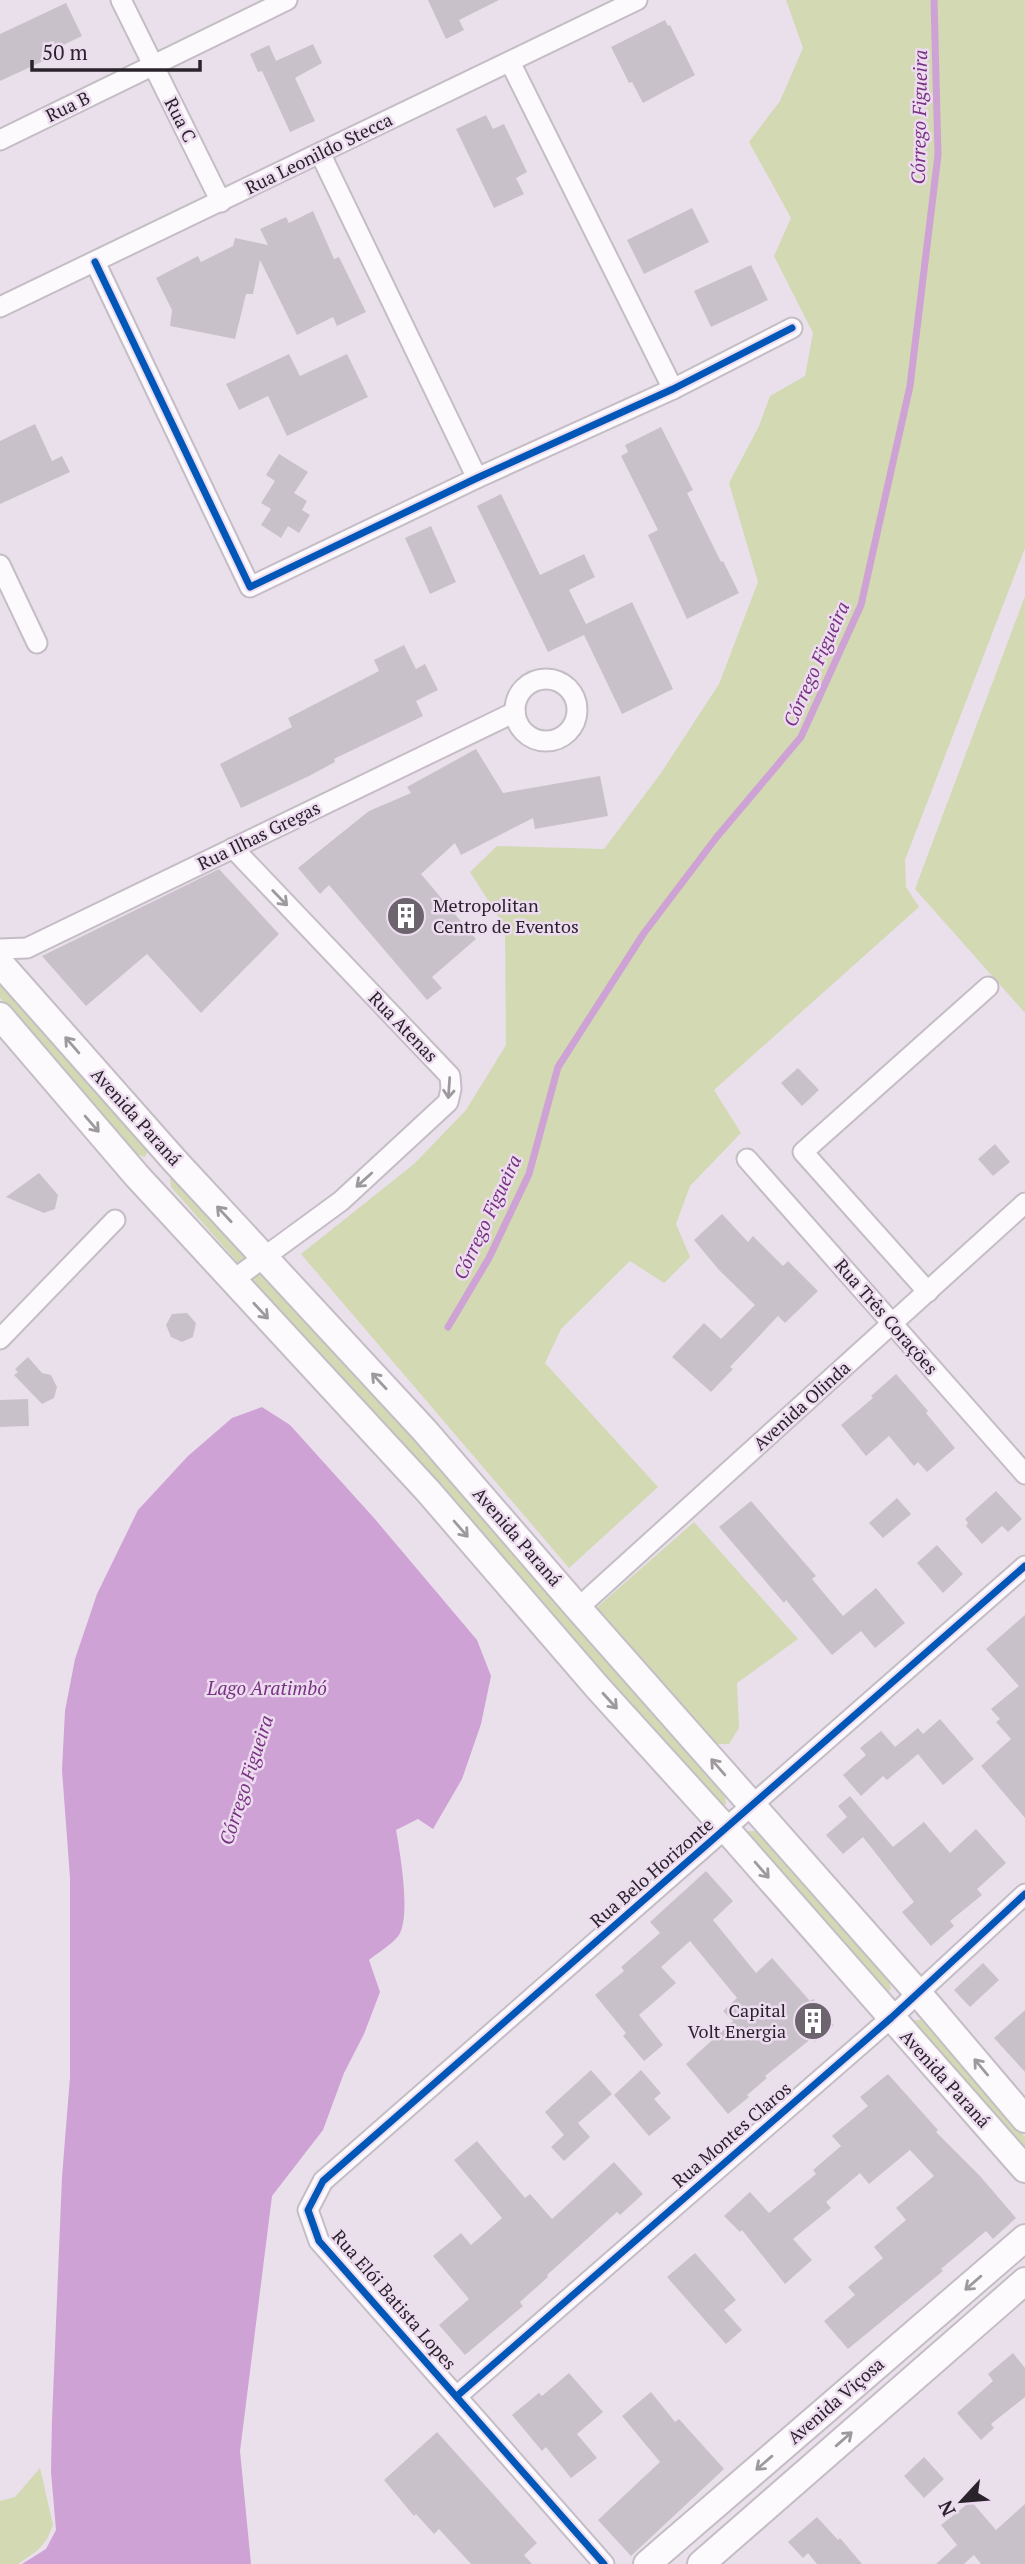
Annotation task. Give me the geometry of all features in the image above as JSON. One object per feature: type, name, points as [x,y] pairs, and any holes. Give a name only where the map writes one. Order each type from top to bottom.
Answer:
[{"type":"main road","name":"Avenida Paraná","points":[[0,963],[263,1257],[425,1431],[918,1993],[1025,2119]]},
{"type":"main road","name":"Avenida Paraná","points":[[0,1016],[137,1176],[416,1478],[598,1688],[726,1829],[1025,2169]]},
{"type":"main road","name":"Avenida Viçosa","points":[[647,2564],[1025,2238]]},
{"type":"main road","name":"Avenida Viçosa","points":[[701,2564],[1025,2281]]},
{"type":"street","name":"Rua C","points":[[121,0],[221,202]]},
{"type":"street","name":"Rua B","points":[[0,140],[287,0]]},
{"type":"street","name":"Rua Leonildo Stecca","points":[[0,307],[637,0]]},
{"type":"street","points":[[510,62],[673,389]]},
{"type":"street","points":[[320,153],[477,478]]},
{"type":"street","points":[[95,262],[250,587],[477,478],[673,389],[792,328]]},
{"type":"street","points":[[0,565],[37,643]]},
{"type":"street","name":"Rua Ilhas Gregas","points":[[0,949],[27,948],[515,712]]},
{"type":"street","name":"Rua Atenas","points":[[233,848],[450,1076],[451,1089],[448,1102],[341,1200],[233,1280]]},
{"type":"street","points":[[928,1292],[803,1152],[988,987]]},
{"type":"street","name":"Rua Três Corações","points":[[747,1159],[1025,1474]]},
{"type":"street","name":"Avenida Olinda","points":[[578,1608],[1025,1203]]},
{"type":"street","points":[[0,1339],[115,1220]]},
{"type":"street","name":"Rua Belo Horizonte","points":[[308,2210],[323,2181],[1025,1566]]},
{"type":"street","name":"Rua Montes Claros","points":[[457,2396],[891,2018],[1025,1894]]},
{"type":"street","name":"Rua Elói Batista Lopes","points":[[308,2210],[318,2241],[604,2564]]},
{"type":"green space","points":[[786,0],[1025,0],[1025,548],[905,860],[906,887],[919,907],[714,1090],[741,1133],[690,1186],[676,1224],[690,1257],[664,1283],[630,1261],[561,1329],[545,1363],[658,1487],[569,1568],[301,1254],[414,1164],[466,1110],[506,1045],[505,927],[470,872],[497,846],[604,849],[661,773],[719,684],[758,582],[729,483],[759,426],[770,396],[805,376],[813,333],[774,256],[791,218],[749,142],[780,101],[803,48]]},
{"type":"green space","points":[[1025,596],[1025,1013],[915,889]]},
{"type":"green space","points":[[0,982],[148,1150],[145,1157],[138,1155],[0,998]]},
{"type":"green space","points":[[178,1176],[419,1445],[725,1797],[726,1804],[716,1805],[171,1187],[170,1179]]},
{"type":"green space","points":[[694,1522],[798,1639],[737,1683],[739,1728],[729,1744],[713,1744],[595,1609]]},
{"type":"green space","points":[[748,1831],[755,1831],[889,1982],[891,1989],[887,1992],[744,1835]]},
{"type":"green space","points":[[915,2020],[921,2020],[1025,2137],[1025,2157],[911,2024]]},
{"type":"green space","points":[[40,2468],[53,2525],[38,2550],[18,2564],[0,2564],[0,2501],[15,2497]]},
{"type":"water","name":"Lago Aratimbó","points":[[262,1407],[290,1425],[374,1518],[477,1640],[491,1676],[481,1724],[462,1779],[433,1829],[418,1819],[396,1830],[404,1884],[404,1913],[399,1935],[369,1960],[380,1992],[364,2034],[344,2073],[323,2130],[272,2196],[240,2451],[251,2564],[22,2564],[46,2549],[56,2530],[51,2472],[52,2420],[62,2177],[70,2077],[70,1878],[62,1770],[65,1711],[75,1659],[97,1594],[138,1510],[188,1456],[232,1418]]},
{"type":"building","points":[[428,0],[499,0],[459,20],[464,30],[446,39]]},
{"type":"building","points":[[66,3],[82,36],[49,52],[52,57],[0,81],[0,34]]},
{"type":"building","points":[[665,20],[695,75],[643,103],[632,82],[629,83],[611,47]]},
{"type":"building","points":[[313,44],[322,63],[295,78],[315,121],[290,132],[262,71],[258,72],[250,54],[269,45],[276,61]]},
{"type":"building","points":[[486,115],[493,129],[504,124],[527,172],[516,178],[524,194],[494,208],[456,129]]},
{"type":"building","points":[[692,208],[709,242],[644,274],[627,240]]},
{"type":"building","points":[[313,211],[334,259],[339,257],[366,312],[337,326],[333,317],[297,335],[260,260],[253,294],[246,294],[235,339],[170,326],[172,310],[156,278],[198,256],[201,262],[233,246],[235,238],[268,245],[260,229],[286,217],[289,223]]},
{"type":"building","points":[[751,265],[768,300],[711,327],[694,291]]},
{"type":"building","points":[[289,354],[300,376],[347,354],[368,397],[287,436],[268,396],[239,410],[226,384]]},
{"type":"building","points":[[35,424],[52,461],[62,456],[70,472],[0,504],[0,441]]},
{"type":"building","points":[[661,427],[693,490],[687,493],[739,593],[687,619],[648,535],[658,530],[621,456],[628,452],[625,445]]},
{"type":"building","points":[[279,454],[308,472],[294,493],[307,501],[302,510],[310,515],[299,533],[288,526],[281,538],[261,525],[271,509],[261,503],[275,481],[266,475]]},
{"type":"building","points":[[501,494],[540,575],[584,554],[595,577],[569,590],[586,624],[632,602],[673,689],[622,714],[584,635],[548,652],[477,506]]},
{"type":"building","points":[[431,526],[456,582],[430,594],[405,538]]},
{"type":"building","points":[[404,645],[416,669],[425,664],[438,690],[416,701],[423,716],[334,759],[335,762],[309,776],[241,808],[220,764],[292,727],[288,718],[379,671],[374,660]]},
{"type":"building","name":"Metropolitan Centro de Eventos","points":[[476,749],[503,793],[600,776],[608,816],[535,829],[533,818],[461,855],[455,843],[421,874],[476,939],[432,977],[442,988],[427,1000],[329,885],[320,894],[298,868],[369,811],[411,793],[407,787]]},
{"type":"building","points":[[219,869],[279,934],[201,1013],[147,954],[86,1006],[42,956]]},
{"type":"building","points":[[798,1068],[819,1090],[802,1106],[781,1083]]},
{"type":"building","points":[[995,1144],[1010,1162],[993,1176],[978,1159]]},
{"type":"building","points":[[39,1173],[58,1195],[55,1209],[44,1213],[6,1197]]},
{"type":"building","points":[[722,1214],[748,1242],[753,1236],[783,1266],[788,1261],[818,1291],[785,1323],[778,1316],[730,1367],[733,1369],[711,1392],[672,1357],[704,1323],[721,1339],[755,1305],[719,1270],[694,1240]]},
{"type":"building","points":[[187,1313],[196,1323],[193,1337],[182,1342],[171,1337],[166,1325],[172,1314]]},
{"type":"building","points":[[28,1357],[42,1373],[51,1375],[57,1387],[54,1398],[42,1404],[14,1375],[18,1372],[15,1369]]},
{"type":"building","points":[[896,1374],[955,1448],[927,1472],[918,1462],[914,1466],[889,1436],[866,1456],[841,1425]]},
{"type":"building","points":[[28,1399],[29,1426],[0,1427],[0,1400]]},
{"type":"building","points":[[996,1491],[1022,1519],[1008,1532],[1002,1526],[982,1544],[966,1526],[968,1523],[965,1519]]},
{"type":"building","points":[[897,1498],[911,1514],[883,1538],[869,1523]]},
{"type":"building","points":[[751,1501],[816,1576],[812,1579],[843,1616],[876,1588],[905,1623],[875,1648],[861,1631],[832,1655],[719,1527]]},
{"type":"building","points":[[937,1545],[963,1574],[943,1593],[917,1563]]},
{"type":"building","points":[[1025,1615],[1025,1818],[981,1766],[1011,1739],[996,1722],[1000,1719],[991,1709],[1019,1686],[986,1649]]},
{"type":"building","points":[[940,1719],[974,1759],[943,1785],[918,1754],[887,1780],[883,1776],[861,1796],[843,1775],[866,1755],[860,1748],[881,1731],[895,1747],[918,1728],[923,1734]]},
{"type":"building","points":[[850,1796],[893,1847],[924,1822],[950,1853],[976,1829],[1006,1863],[977,1889],[982,1895],[950,1921],[954,1926],[931,1946],[902,1912],[914,1902],[863,1837],[843,1854],[826,1835],[847,1817],[838,1806]]},
{"type":"building","points":[[706,1871],[733,1901],[713,1920],[756,1973],[772,1958],[810,2001],[813,1999],[834,2025],[815,2042],[812,2038],[765,2076],[767,2078],[747,2095],[749,2097],[728,2114],[686,2064],[733,2021],[723,2011],[737,1998],[690,1941],[661,1967],[676,1983],[639,2015],[663,2045],[644,2061],[623,2036],[626,2033],[595,1995],[624,1971],[621,1967],[660,1933],[650,1922]]},
{"type":"building","points":[[983,1963],[999,1980],[970,2007],[954,1990]]},
{"type":"building","points":[[1025,2010],[1025,2072],[994,2038]]},
{"type":"building","points":[[591,2070],[612,2094],[578,2123],[590,2137],[564,2161],[551,2147],[564,2135],[545,2112]]},
{"type":"building","points":[[641,2070],[661,2093],[654,2099],[671,2118],[649,2136],[614,2095]]},
{"type":"building","points":[[888,2074],[938,2130],[936,2132],[980,2176],[1016,2218],[993,2239],[986,2231],[941,2269],[943,2271],[848,2349],[824,2321],[855,2295],[848,2287],[883,2258],[874,2247],[906,2220],[896,2208],[934,2176],[910,2150],[869,2184],[860,2173],[826,2202],[831,2208],[793,2239],[812,2260],[785,2284],[742,2230],[740,2232],[724,2216],[750,2192],[769,2213],[816,2174],[813,2170],[841,2146],[832,2136],[868,2106],[860,2097]]},
{"type":"building","points":[[477,2141],[525,2198],[530,2194],[552,2219],[614,2162],[643,2194],[620,2215],[617,2212],[547,2275],[548,2277],[520,2302],[523,2306],[465,2355],[439,2325],[469,2299],[433,2256],[461,2233],[471,2245],[502,2218],[454,2160]]},
{"type":"building","points":[[695,2253],[736,2300],[724,2310],[742,2330],[726,2344],[667,2277]]},
{"type":"building","points":[[1013,2353],[1025,2368],[1025,2397],[991,2424],[994,2428],[981,2440],[957,2413],[993,2381],[988,2374]]},
{"type":"building","points":[[569,2373],[603,2412],[577,2434],[597,2458],[571,2478],[546,2447],[542,2451],[512,2415],[539,2393],[542,2396]]},
{"type":"building","points":[[651,2392],[675,2422],[679,2419],[724,2469],[631,2556],[598,2520],[660,2462],[622,2416]]},
{"type":"building","points":[[437,2432],[537,2543],[524,2555],[532,2564],[471,2564],[439,2529],[434,2534],[416,2514],[414,2516],[384,2480]]},
{"type":"building","points":[[924,2457],[944,2479],[924,2498],[904,2476]]},
{"type":"building","points":[[971,2501],[996,2530],[1025,2504],[1025,2564],[981,2564],[974,2555],[964,2564],[936,2564],[957,2545],[941,2525]]},
{"type":"building","points":[[817,2517],[862,2564],[817,2564],[808,2553],[803,2558],[788,2542]]},
{"type":"waterway","name":"Córrego Figueira","points":[[448,1327],[489,1258],[529,1174],[558,1067],[644,933],[716,838],[801,737],[861,605],[910,386],[938,155],[934,0]]},
{"type":"cycle path","points":[[95,262],[250,587],[477,478],[673,389],[792,328]]},
{"type":"cycle path","points":[[604,2564],[319,2241],[308,2210],[323,2181],[1025,1566]]},
{"type":"cycle path","points":[[457,2396],[891,2018],[1025,1894]]},
{"type":"place","name":"Metropolitan Centro de Eventos","points":[[406,916]]},
{"type":"place","name":"Capital Volt Energia","points":[[813,2021]]}]
